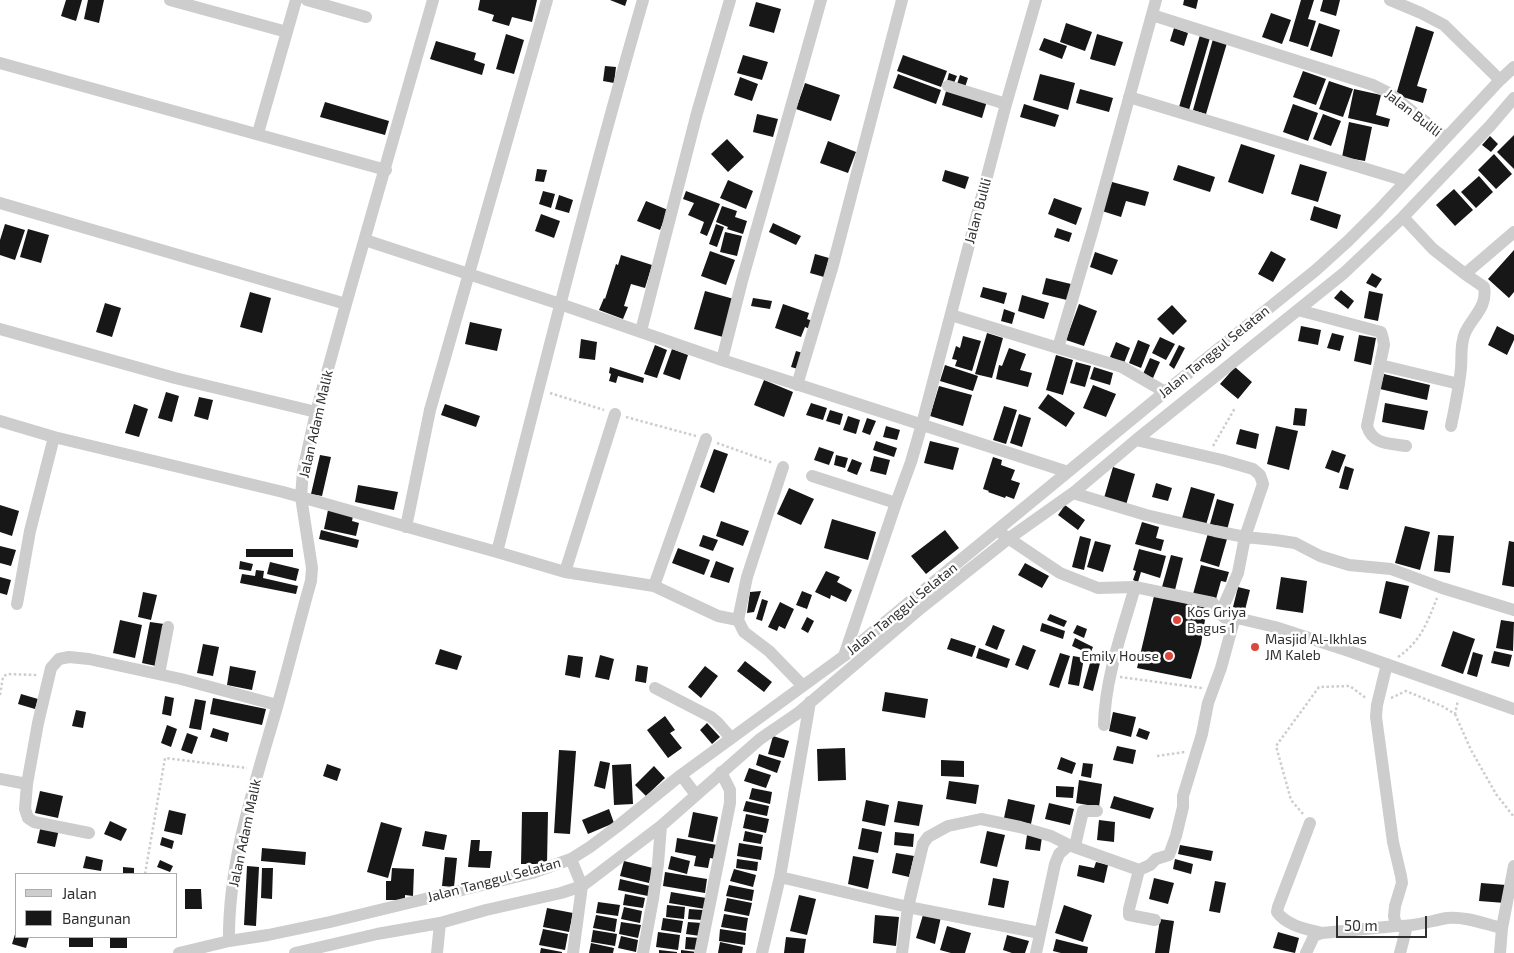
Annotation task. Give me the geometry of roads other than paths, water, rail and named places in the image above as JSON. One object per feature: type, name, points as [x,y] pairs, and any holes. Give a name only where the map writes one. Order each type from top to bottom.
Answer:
[{"type":"street","points":[[170,0],[287,32]]},
{"type":"street","points":[[258,133],[296,0]]},
{"type":"street","points":[[307,0],[366,17]]},
{"type":"street","name":"Jalan Adam Malik","points":[[229,941],[229,920],[239,844],[258,769],[278,705],[311,582],[312,568],[300,497],[303,471],[316,412],[433,0]]},
{"type":"street","points":[[406,527],[430,410],[547,0]]},
{"type":"street","points":[[498,552],[560,304],[643,0]]},
{"type":"street","points":[[641,332],[677,189],[730,0]]},
{"type":"street","points":[[722,360],[821,0]]},
{"type":"street","points":[[797,385],[829,279],[902,0]]},
{"type":"street","name":"Jalan Bulili","points":[[844,656],[911,462],[1006,104],[1036,0]]},
{"type":"street","points":[[1058,348],[1093,230],[1156,0]]},
{"type":"street","points":[[1390,0],[1444,25],[1500,80]]},
{"type":"street","name":"Jalan Bulili","points":[[1152,15],[1373,84],[1389,93],[1446,138]]},
{"type":"street","points":[[0,63],[386,170]]},
{"type":"street","name":"Jalan Tanggul Selatan","points":[[179,953],[229,941],[330,922],[532,873],[571,859],[590,847],[680,775],[844,656],[1164,392],[1316,270],[1348,241],[1406,182],[1500,80],[1514,68]]},
{"type":"street","points":[[948,86],[1006,104]]},
{"type":"street","points":[[1128,97],[1406,182]]},
{"type":"street","name":"Jalan Tanggul Selatan","points":[[295,953],[319,950],[377,934],[440,922],[562,894],[582,886],[661,826],[760,739],[798,712],[921,608],[1008,539],[1074,493],[1136,440],[1344,273],[1403,217],[1514,98]]},
{"type":"street","points":[[0,203],[346,304]]},
{"type":"street","points":[[1403,217],[1433,249],[1484,287],[1484,300],[1479,313],[1466,331],[1463,340],[1459,384],[1451,426]]},
{"type":"street","points":[[1465,274],[1514,232]]},
{"type":"street","points":[[366,240],[797,385],[1068,472]]},
{"type":"street","points":[[1298,310],[1380,332],[1384,345],[1368,420],[1368,430],[1372,437],[1379,441],[1406,446]]},
{"type":"street","points":[[951,315],[1122,367],[1164,392]]},
{"type":"street","points":[[0,329],[175,378],[316,412]]},
{"type":"street","points":[[1380,365],[1459,384]]},
{"type":"street","points":[[565,572],[615,414]]},
{"type":"street","points":[[0,421],[54,437],[300,497],[565,572],[654,586],[718,616],[738,620]]},
{"type":"street","points":[[17,604],[30,531],[54,437]]},
{"type":"street","points":[[654,586],[706,439]]},
{"type":"street","points":[[1136,440],[1252,468],[1260,475],[1263,484],[1246,538],[1238,573],[1220,614]]},
{"type":"street","points":[[783,467],[747,576],[738,620],[744,632],[769,651],[804,686]]},
{"type":"street","points":[[812,476],[896,504]]},
{"type":"street","points":[[1074,493],[1146,515],[1246,538],[1275,540],[1295,544],[1316,554],[1349,565],[1391,569],[1442,588],[1514,610]]},
{"type":"street","points":[[902,953],[908,907],[923,844],[928,837],[948,826],[981,818],[1051,836],[1072,846],[1139,870],[1150,865],[1156,859],[1169,855],[1183,807],[1182,796],[1197,751],[1208,703],[1221,668],[1233,624],[1220,614],[1212,603],[1135,587],[1098,588],[1082,582],[1060,573],[996,530]]},
{"type":"street","points":[[1104,725],[1104,710],[1110,675],[1135,587]]},
{"type":"street","points":[[1220,614],[1275,627],[1514,709]]},
{"type":"street","points":[[159,674],[168,627]]},
{"type":"street","points":[[89,833],[34,822],[28,818],[25,809],[27,784],[38,723],[51,668],[59,659],[78,657],[159,674],[278,705]]},
{"type":"street","points":[[1387,664],[1377,705],[1377,728],[1393,842],[1402,883],[1394,916],[1401,926],[1400,953]]},
{"type":"street","points":[[655,688],[710,717],[731,738]]},
{"type":"street","points":[[762,953],[780,877],[810,702]]},
{"type":"street","points":[[700,953],[730,803],[730,790],[721,772]]},
{"type":"street","points":[[680,775],[696,795]]},
{"type":"street","points":[[0,779],[27,784]]},
{"type":"street","points":[[1036,953],[1055,864],[1059,854],[1072,846],[1083,811],[1097,811]]},
{"type":"street","points":[[1310,823],[1277,912],[1280,916],[1300,927],[1322,933]]},
{"type":"street","points":[[643,953],[658,864],[661,826]]},
{"type":"street","points":[[571,859],[582,886],[573,953]]},
{"type":"street","points":[[1500,953],[1502,928],[1514,866]]},
{"type":"street","points":[[1139,870],[1129,915],[1155,920]]},
{"type":"street","points":[[780,877],[908,907],[1040,933]]},
{"type":"street","points":[[1306,953],[1314,936],[1322,933],[1401,926],[1446,918],[1455,918],[1502,928]]},
{"type":"street","points":[[437,953],[440,922]]},
{"type":"place","name":"Kos Griya Bagus 1","points":[[1177,620]]},
{"type":"place","name":"Masjid Al-Ikhlas JM Kaleb","points":[[1255,647]]},
{"type":"place","name":"Emily House","points":[[1169,656]]}]
